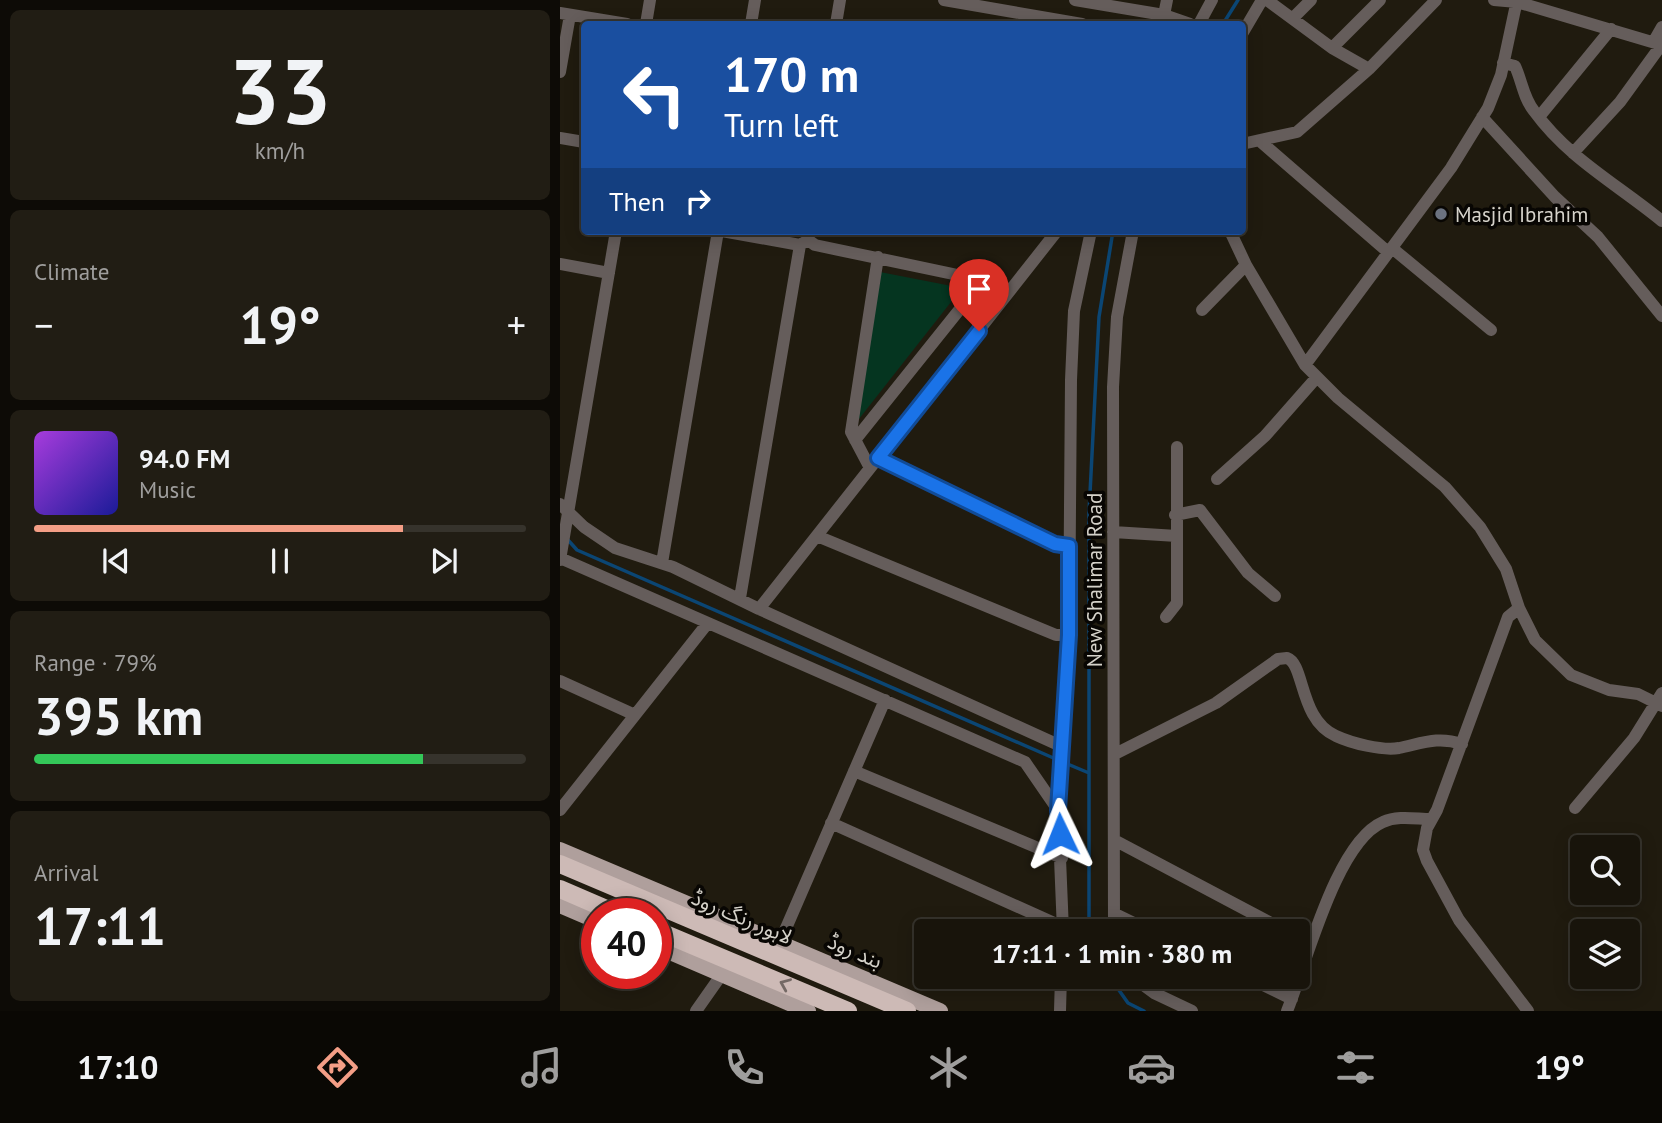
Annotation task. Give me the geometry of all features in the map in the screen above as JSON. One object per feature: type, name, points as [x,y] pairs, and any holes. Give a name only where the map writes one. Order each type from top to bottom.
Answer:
[{"type":"highway","name":"لاہور رنگ روڈ","points":[[560,864],[907,1011]]},
{"type":"highway","points":[[560,889],[581,898]]},
{"type":"highway","points":[[672,937],[848,1011]]},
{"type":"main road","name":"بند روڈ","points":[[560,850],[940,1011]]},
{"type":"main road","points":[[560,905],[581,914]]},
{"type":"main road","points":[[672,953],[808,1011]]},
{"type":"street","points":[[646,21],[650,0]]},
{"type":"street","points":[[752,21],[755,0]]},
{"type":"street","points":[[836,21],[840,0]]},
{"type":"street","points":[[944,0],[1048,21]]},
{"type":"street","points":[[1164,15],[1167,0]]},
{"type":"street","points":[[1201,21],[1212,0]]},
{"type":"street","points":[[1246,28],[1265,0],[1332,48],[1369,69]]},
{"type":"street","points":[[1293,18],[1311,0]]},
{"type":"street","points":[[1332,48],[1380,0]]},
{"type":"street","points":[[1246,144],[1297,132],[1369,69],[1436,0]]},
{"type":"street","points":[[1494,0],[1517,1],[1659,43]]},
{"type":"street","points":[[1082,1],[1164,15],[1181,21]]},
{"type":"street","points":[[1305,365],[1451,168],[1482,117],[1503,63],[1517,1]]},
{"type":"street","points":[[560,72],[565,14],[609,21]]},
{"type":"street","points":[[1573,153],[1620,102],[1659,43],[1662,27]]},
{"type":"street","points":[[1539,117],[1611,29]]},
{"type":"street","points":[[1503,63],[1515,66],[1523,93],[1539,117],[1573,153],[1599,177],[1662,221]]},
{"type":"street","points":[[1482,117],[1555,197],[1598,237],[1662,316]]},
{"type":"street","points":[[560,138],[581,142]]},
{"type":"street","points":[[1261,142],[1491,330]]},
{"type":"street","points":[[615,235],[610,273],[564,511],[561,556],[707,624],[1025,762],[1058,810]]},
{"type":"street","points":[[662,564],[719,235]]},
{"type":"street","points":[[762,235],[804,239],[815,245],[972,278],[976,289],[979,331]]},
{"type":"street","points":[[759,609],[1054,235]]},
{"type":"street","points":[[1063,919],[1058,810],[1069,635],[1074,311],[1090,235]]},
{"type":"street","name":"New Shalimar Road","points":[[1115,919],[1115,346],[1122,281],[1132,235]]},
{"type":"street","points":[[1232,235],[1246,265],[1305,365],[1445,487],[1480,527],[1506,569],[1519,608],[1535,640],[1571,675],[1609,690],[1638,694],[1660,701],[1634,738],[1575,808]]},
{"type":"street","points":[[740,598],[804,239]]},
{"type":"street","points":[[878,257],[851,432],[855,440],[874,463],[1055,544],[1069,546]]},
{"type":"street","points":[[560,264],[610,273]]},
{"type":"street","points":[[1202,310],[1246,265]]},
{"type":"street","points":[[855,440],[976,289]]},
{"type":"street","points":[[1217,479],[1265,436],[1317,377]]},
{"type":"street","points":[[1167,617],[1177,603],[1177,447]]},
{"type":"street","points":[[1175,515],[1200,510],[1248,573],[1275,596]]},
{"type":"street","points":[[564,511],[615,548],[662,564],[740,598],[1062,750]]},
{"type":"street","points":[[1113,532],[1177,536]]},
{"type":"street","points":[[817,536],[1056,635],[1069,635]]},
{"type":"street","points":[[1519,608],[1508,617],[1432,819],[1423,850],[1443,895],[1528,1011]]},
{"type":"street","points":[[560,810],[707,624]]},
{"type":"street","points":[[1115,754],[1216,703],[1278,659],[1287,657],[1296,665],[1309,710],[1318,724],[1335,736],[1396,749],[1444,738],[1462,744]]},
{"type":"street","points":[[560,681],[635,715]]},
{"type":"street","points":[[780,942],[884,700]]},
{"type":"street","points":[[854,771],[1062,858]]},
{"type":"street","points":[[1265,989],[1290,1005],[1320,915],[1351,854],[1373,827],[1395,818],[1432,819]]},
{"type":"street","points":[[831,823],[1041,919]]},
{"type":"street","points":[[1116,841],[1263,919]]},
{"type":"street","points":[[1115,914],[1125,919]]},
{"type":"street","points":[[696,1011],[722,974]]},
{"type":"street","points":[[1060,1011],[1061,989]]},
{"type":"street","points":[[1149,989],[1192,1011]]},
{"type":"green space","points":[[880,272],[962,288],[855,424]]},
{"type":"waterway","points":[[1225,21],[1238,0]]},
{"type":"waterway","points":[[1089,919],[1089,513],[1099,317],[1112,235]]},
{"type":"waterway","points":[[568,540],[577,550],[1058,760]]},
{"type":"waterway","points":[[1065,763],[1089,773]]},
{"type":"waterway","points":[[1118,989],[1128,1003],[1144,1011]]},
{"type":"place","name":"Masjid Ibrahim","points":[[1441,214]]},
{"type":"route","points":[[979,331],[878,458],[1055,544],[1069,546],[1069,635],[1058,810],[1060,834]]}]
